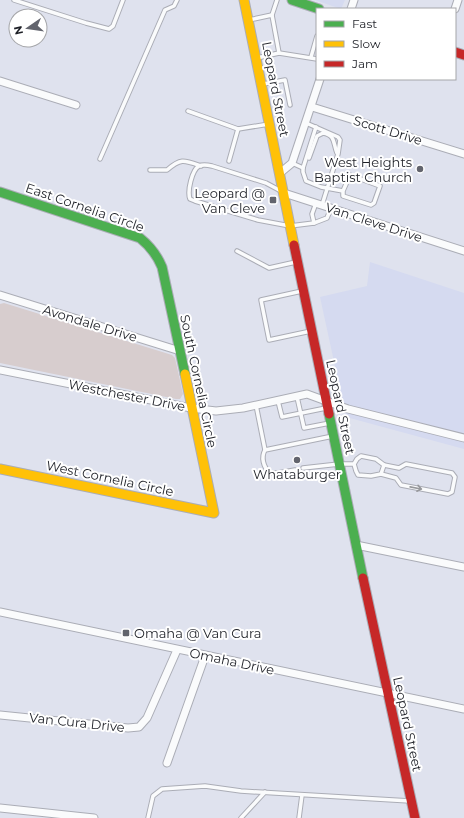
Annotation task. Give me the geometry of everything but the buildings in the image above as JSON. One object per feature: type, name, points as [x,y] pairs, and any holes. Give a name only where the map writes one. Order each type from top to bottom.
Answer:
[{"type":"main road","name":"Leopard Street","points":[[244,0],[339,464],[415,818]]},
{"type":"main road","points":[[292,0],[316,8]]},
{"type":"main road","name":"East Cornelia Circle","points":[[0,192],[140,238],[150,245],[157,254]]},
{"type":"main road","name":"South Cornelia Circle","points":[[157,254],[162,268],[214,513]]},
{"type":"main road","name":"West Cornelia Circle","points":[[0,469],[214,513]]},
{"type":"street","points":[[280,173],[292,163],[312,107],[320,80]]},
{"type":"street","points":[[0,81],[76,104]]},
{"type":"street","name":"Scott Drive","points":[[312,107],[464,154]]},
{"type":"street","name":"Van Cleve Drive","points":[[284,193],[464,251]]},
{"type":"street","name":"Avondale Drive","points":[[0,295],[180,351]]},
{"type":"street","name":"Westchester Drive","points":[[0,370],[191,408],[216,411],[278,401],[307,394],[327,404],[464,438]]},
{"type":"street","points":[[356,545],[464,567]]},
{"type":"street","name":"Omaha Drive","points":[[0,612],[464,709]]},
{"type":"street","name":"Van Cura Drive","points":[[0,715],[128,728],[139,727],[147,718],[177,650]]},
{"type":"street","points":[[167,763],[205,656]]},
{"type":"street","points":[[0,808],[94,818]]},
{"type":"lane","points":[[14,0],[91,25],[109,29],[113,26],[123,0]]},
{"type":"lane","points":[[100,159],[165,10],[174,6],[177,0]]},
{"type":"lane","points":[[278,0],[272,14],[279,53]]},
{"type":"lane","points":[[248,20],[272,14]]},
{"type":"lane","points":[[311,57],[316,40]]},
{"type":"lane","points":[[256,58],[279,53],[316,59]]},
{"type":"lane","points":[[262,84],[285,80],[290,105]]},
{"type":"lane","points":[[188,111],[238,129],[270,124]]},
{"type":"lane","points":[[306,123],[338,137],[340,140],[338,154],[327,188],[312,214],[314,224]]},
{"type":"lane","points":[[316,127],[303,167],[306,181],[321,187],[343,191]]},
{"type":"lane","points":[[229,161],[238,129]]},
{"type":"lane","points":[[303,167],[306,164],[316,136],[319,134],[323,133],[332,136],[335,141],[335,149],[338,154]]},
{"type":"lane","points":[[150,170],[167,170],[177,162],[184,160],[201,166],[212,166],[266,183],[284,193]]},
{"type":"lane","points":[[292,163],[303,167]]},
{"type":"lane","points":[[201,166],[195,170],[188,194],[190,199],[258,220],[290,226],[314,224],[327,218],[331,208]]},
{"type":"lane","points":[[350,175],[380,186],[374,203],[371,205],[343,196],[343,191],[350,175]]},
{"type":"lane","points":[[237,251],[269,268],[297,261]]},
{"type":"lane","points":[[303,290],[261,300],[270,340],[312,331]]},
{"type":"lane","points":[[297,397],[304,428],[331,422]]},
{"type":"lane","points":[[278,401],[282,417],[301,413],[327,404]]},
{"type":"lane","points":[[256,405],[265,450],[263,453],[264,466],[270,473],[295,470]]},
{"type":"lane","points":[[265,450],[334,436]]},
{"type":"lane","points":[[361,456],[376,460],[384,465],[399,468],[406,464],[452,473],[455,477],[452,492],[448,494],[401,485],[396,478],[381,474],[371,476],[358,475],[354,464],[361,456]]},
{"type":"lane","points":[[303,468],[354,464]]},
{"type":"lane","points":[[381,474],[384,465]]},
{"type":"lane","points":[[148,818],[153,796],[162,789],[205,786],[302,795],[411,801]]},
{"type":"lane","points":[[241,818],[265,792]]},
{"type":"lane","points":[[299,818],[302,795]]},
{"type":"shaded area","points":[[315,0],[345,0],[341,8]]},
{"type":"shaded area","points":[[370,262],[464,293],[464,449],[346,417],[320,297],[367,286]]},
{"type":"shaded area","points":[[4,303],[172,355],[175,358],[183,394],[180,399],[176,399],[0,363],[0,304]]},
{"type":"traffic: fast","points":[[292,0],[316,8]]},
{"type":"traffic: fast","points":[[0,192],[140,238],[147,244],[162,267],[185,374]]},
{"type":"traffic: fast","points":[[329,414],[363,578]]},
{"type":"traffic: slow","points":[[244,0],[294,245]]},
{"type":"traffic: slow","points":[[0,469],[214,513],[185,374]]},
{"type":"traffic: jam","points":[[456,52],[464,55]]},
{"type":"traffic: jam","points":[[294,245],[329,414]]},
{"type":"traffic: jam","points":[[363,578],[415,818]]},
{"type":"place","name":"West Heights Baptist Church","points":[[420,169]]},
{"type":"place","name":"Leopard @ Van Cleve","points":[[273,200]]},
{"type":"place","name":"Whataburger","points":[[297,460]]},
{"type":"place","name":"Omaha @ Van Cura","points":[[126,633]]}]
